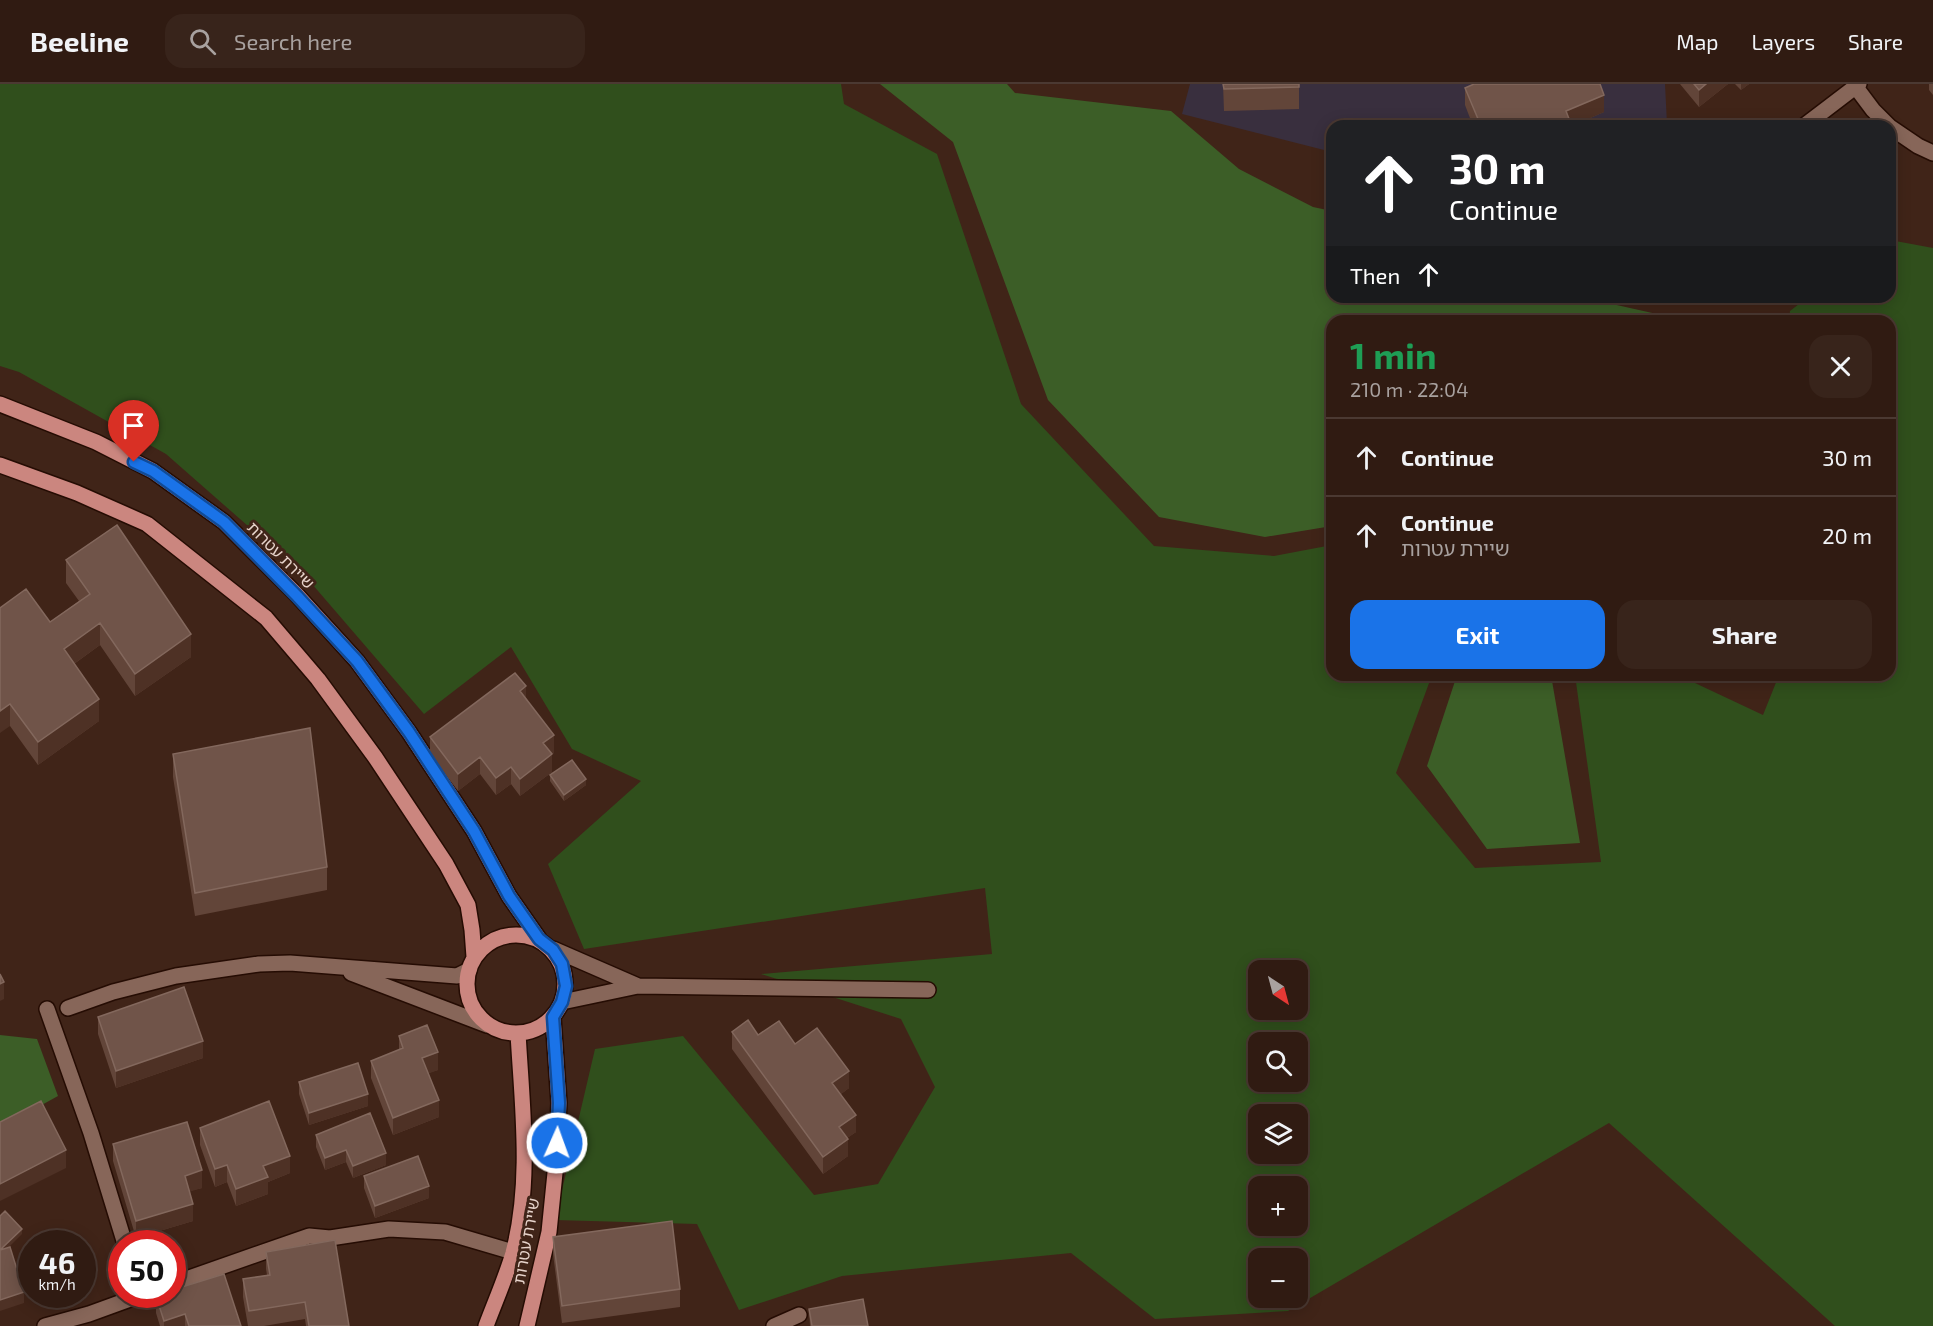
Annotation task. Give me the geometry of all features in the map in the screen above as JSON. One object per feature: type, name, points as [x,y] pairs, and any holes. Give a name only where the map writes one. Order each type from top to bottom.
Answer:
[{"type":"main road","name":"שיירת עטרות","points":[[0,404],[96,442],[153,471],[224,522],[357,661],[409,732],[474,831],[509,896],[539,939]]},
{"type":"main road","points":[[0,465],[77,493],[147,524],[266,618],[331,696],[375,757],[446,864],[468,905],[472,930],[471,963],[466,982],[469,999],[479,1016],[487,1025],[501,1031],[518,1033],[541,1027],[553,1017],[562,1002],[566,986],[562,964],[553,950],[539,939],[509,934],[492,940],[471,963]]},
{"type":"main road","name":"שיירת עטרות","points":[[527,1326],[549,1232],[556,1163],[559,1103],[553,1017]]},
{"type":"main road","name":"שיירת עטרות","points":[[486,1326],[513,1252],[519,1216],[525,1155],[518,1033]]},
{"type":"street","points":[[1812,120],[1857,85],[1882,120]]},
{"type":"street","points":[[1896,132],[1933,153]]},
{"type":"street","points":[[553,950],[638,986]]},
{"type":"street","points":[[68,1008],[146,983],[214,969],[290,963],[457,976],[471,963]]},
{"type":"street","points":[[331,966],[487,1025]]},
{"type":"street","points":[[562,1002],[638,986],[928,990]]},
{"type":"street","points":[[47,1009],[91,1133],[121,1230]]},
{"type":"street","points":[[186,1279],[309,1236],[330,1238],[389,1228],[445,1232],[513,1252]]},
{"type":"street","points":[[45,1326],[108,1307]]},
{"type":"street","points":[[774,1326],[799,1316]]},
{"type":"shaded area","points":[[1190,84],[1665,84],[1667,120],[1326,120],[1326,150],[1182,114]]},
{"type":"green space","points":[[0,84],[841,84],[844,104],[937,154],[1021,404],[1154,546],[1274,556],[1326,546],[1326,681],[1430,681],[1396,773],[1475,868],[1601,862],[1576,681],[1691,681],[1763,715],[1777,681],[1896,681],[1896,315],[1790,315],[1790,311],[1800,303],[1896,303],[1896,241],[1933,248],[1933,1326],[1835,1326],[1609,1123],[1308,1299],[1308,1248],[1248,1248],[1248,1308],[1293,1308],[1288,1311],[1155,1319],[1071,1253],[842,1276],[739,1310],[697,1224],[555,1220],[595,1049],[683,1036],[814,1195],[878,1184],[935,1087],[901,1019],[761,974],[992,954],[985,888],[584,949],[548,864],[641,781],[572,749],[511,647],[424,714],[306,577],[166,454],[19,372],[0,366]]},
{"type":"green space","points":[[880,84],[1007,84],[1015,93],[1171,111],[1239,169],[1313,207],[1326,210],[1326,303],[1608,303],[1661,315],[1326,315],[1326,527],[1265,537],[1159,517],[1048,400],[953,142]]},
{"type":"green space","points":[[1455,681],[1552,681],[1580,843],[1487,849],[1427,766]]},
{"type":"green space","points":[[0,1035],[37,1039],[58,1096],[0,1128]]},
{"type":"building","points":[[1223,84],[1299,84],[1299,87],[1224,89]]},
{"type":"building","points":[[1474,84],[1600,84],[1604,95],[1566,111],[1569,120],[1478,120],[1465,88]]},
{"type":"building","points":[[1694,84],[1706,84],[1699,90]]},
{"type":"building","points":[[117,525],[191,634],[135,674],[100,623],[64,649],[99,699],[38,742],[10,704],[0,711],[0,608],[26,589],[50,622],[90,594],[66,560]]},
{"type":"building","points":[[515,673],[526,686],[520,691],[554,735],[543,743],[552,754],[520,779],[511,767],[496,778],[480,757],[458,774],[430,737]]},
{"type":"building","points":[[310,728],[327,867],[195,893],[173,754]]},
{"type":"building","points":[[572,760],[586,779],[564,795],[550,775]]},
{"type":"building","points":[[184,987],[203,1041],[116,1071],[98,1017]]},
{"type":"building","points":[[748,1020],[758,1035],[779,1021],[795,1044],[817,1028],[849,1071],[832,1083],[856,1115],[839,1127],[848,1139],[823,1157],[732,1032]]},
{"type":"building","points":[[427,1025],[438,1052],[422,1058],[439,1100],[393,1118],[371,1061],[403,1048],[399,1036]]},
{"type":"building","points":[[358,1063],[368,1094],[309,1113],[299,1082]]},
{"type":"building","points":[[41,1101],[66,1150],[0,1184],[0,1122]]},
{"type":"building","points":[[269,1101],[290,1156],[263,1166],[268,1177],[236,1189],[227,1165],[215,1169],[200,1128]]},
{"type":"building","points":[[370,1113],[386,1153],[353,1166],[346,1150],[325,1158],[316,1135]]},
{"type":"building","points":[[187,1122],[202,1170],[185,1176],[193,1204],[136,1221],[113,1144]]},
{"type":"building","points":[[418,1156],[429,1186],[375,1206],[364,1176]]},
{"type":"building","points":[[5,1211],[22,1229],[18,1230],[18,1233],[0,1250],[0,1216]]},
{"type":"building","points":[[672,1221],[680,1289],[562,1306],[553,1237]]},
{"type":"building","points":[[335,1240],[349,1326],[309,1326],[305,1302],[249,1311],[243,1279],[270,1275],[266,1252]]},
{"type":"building","points":[[10,1247],[18,1273],[18,1294],[0,1300],[0,1250]]},
{"type":"building","points":[[224,1274],[241,1326],[189,1326],[185,1314],[164,1321],[160,1308],[186,1308],[186,1286]]},
{"type":"building","points":[[863,1299],[868,1326],[812,1326],[809,1309]]},
{"type":"route","points":[[134,462],[153,471],[224,522],[357,661],[409,732],[474,831],[509,896],[539,939],[553,950],[562,964],[566,986],[562,1002],[553,1017],[559,1103],[557,1143]]}]
